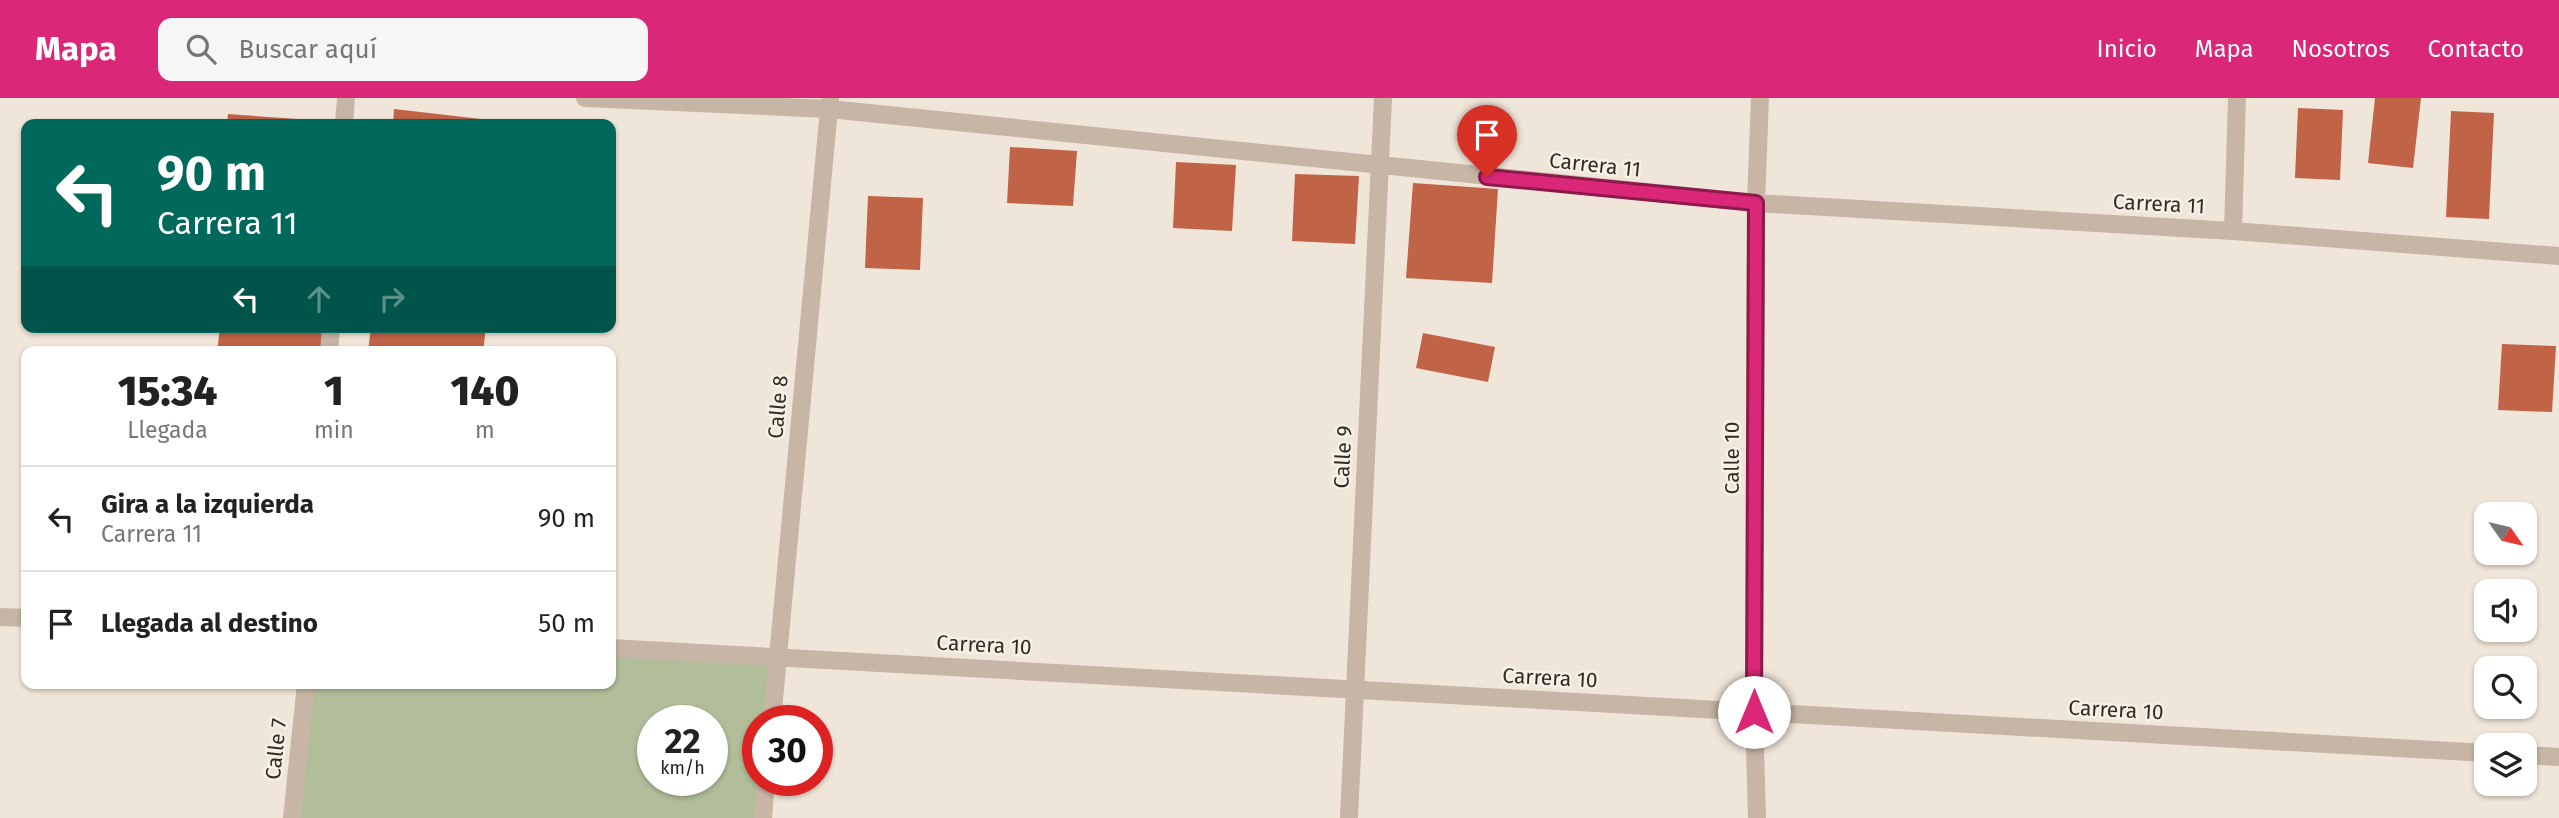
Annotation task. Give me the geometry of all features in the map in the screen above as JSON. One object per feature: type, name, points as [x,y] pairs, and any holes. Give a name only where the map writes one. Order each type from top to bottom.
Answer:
[{"type":"street","points":[[344,119],[346,98]]},
{"type":"street","name":"Carrera 11","points":[[585,98],[830,104],[1379,166],[1756,203],[2232,231],[2559,256]]},
{"type":"street","name":"Calle 9","points":[[1349,818],[1382,98]]},
{"type":"street","name":"Calle 10","points":[[1757,818],[1754,712],[1756,203],[1760,98]]},
{"type":"street","points":[[2232,231],[2237,98]]},
{"type":"street","name":"Calle 8","points":[[773,705],[830,104]]},
{"type":"street","points":[[0,617],[21,618]]},
{"type":"street","name":"Carrera 10","points":[[616,648],[2474,752]]},
{"type":"street","name":"Calle 7","points":[[292,818],[305,689]]},
{"type":"street","points":[[2537,756],[2559,757]]},
{"type":"street","points":[[763,818],[765,796]]},
{"type":"green space","points":[[616,648],[778,656],[773,705],[742,705],[742,796],[760,796],[763,818],[292,818],[305,689],[616,689]]},
{"type":"building","points":[[2375,98],[2421,98],[2413,168],[2368,163]]},
{"type":"building","points":[[2298,108],[2343,110],[2340,180],[2295,178]]},
{"type":"building","points":[[394,109],[481,119],[393,119]]},
{"type":"building","points":[[2451,111],[2494,113],[2489,219],[2446,217]]},
{"type":"building","points":[[228,114],[297,119],[228,119]]},
{"type":"building","points":[[1010,147],[1077,151],[1073,206],[1007,203]]},
{"type":"building","points":[[1176,162],[1236,165],[1232,231],[1173,228]]},
{"type":"building","points":[[1295,174],[1359,176],[1355,244],[1292,241]]},
{"type":"building","points":[[1413,183],[1498,189],[1492,283],[1406,278]]},
{"type":"building","points":[[868,196],[923,198],[920,270],[865,268]]},
{"type":"building","points":[[219,333],[325,333],[324,346],[218,346]]},
{"type":"building","points":[[370,333],[485,333],[484,346],[369,346]]},
{"type":"building","points":[[1423,333],[1495,347],[1488,382],[1416,368]]},
{"type":"building","points":[[2502,344],[2556,346],[2552,412],[2498,410]]},
{"type":"route","points":[[1487,177],[1756,203],[1754,712]]}]
